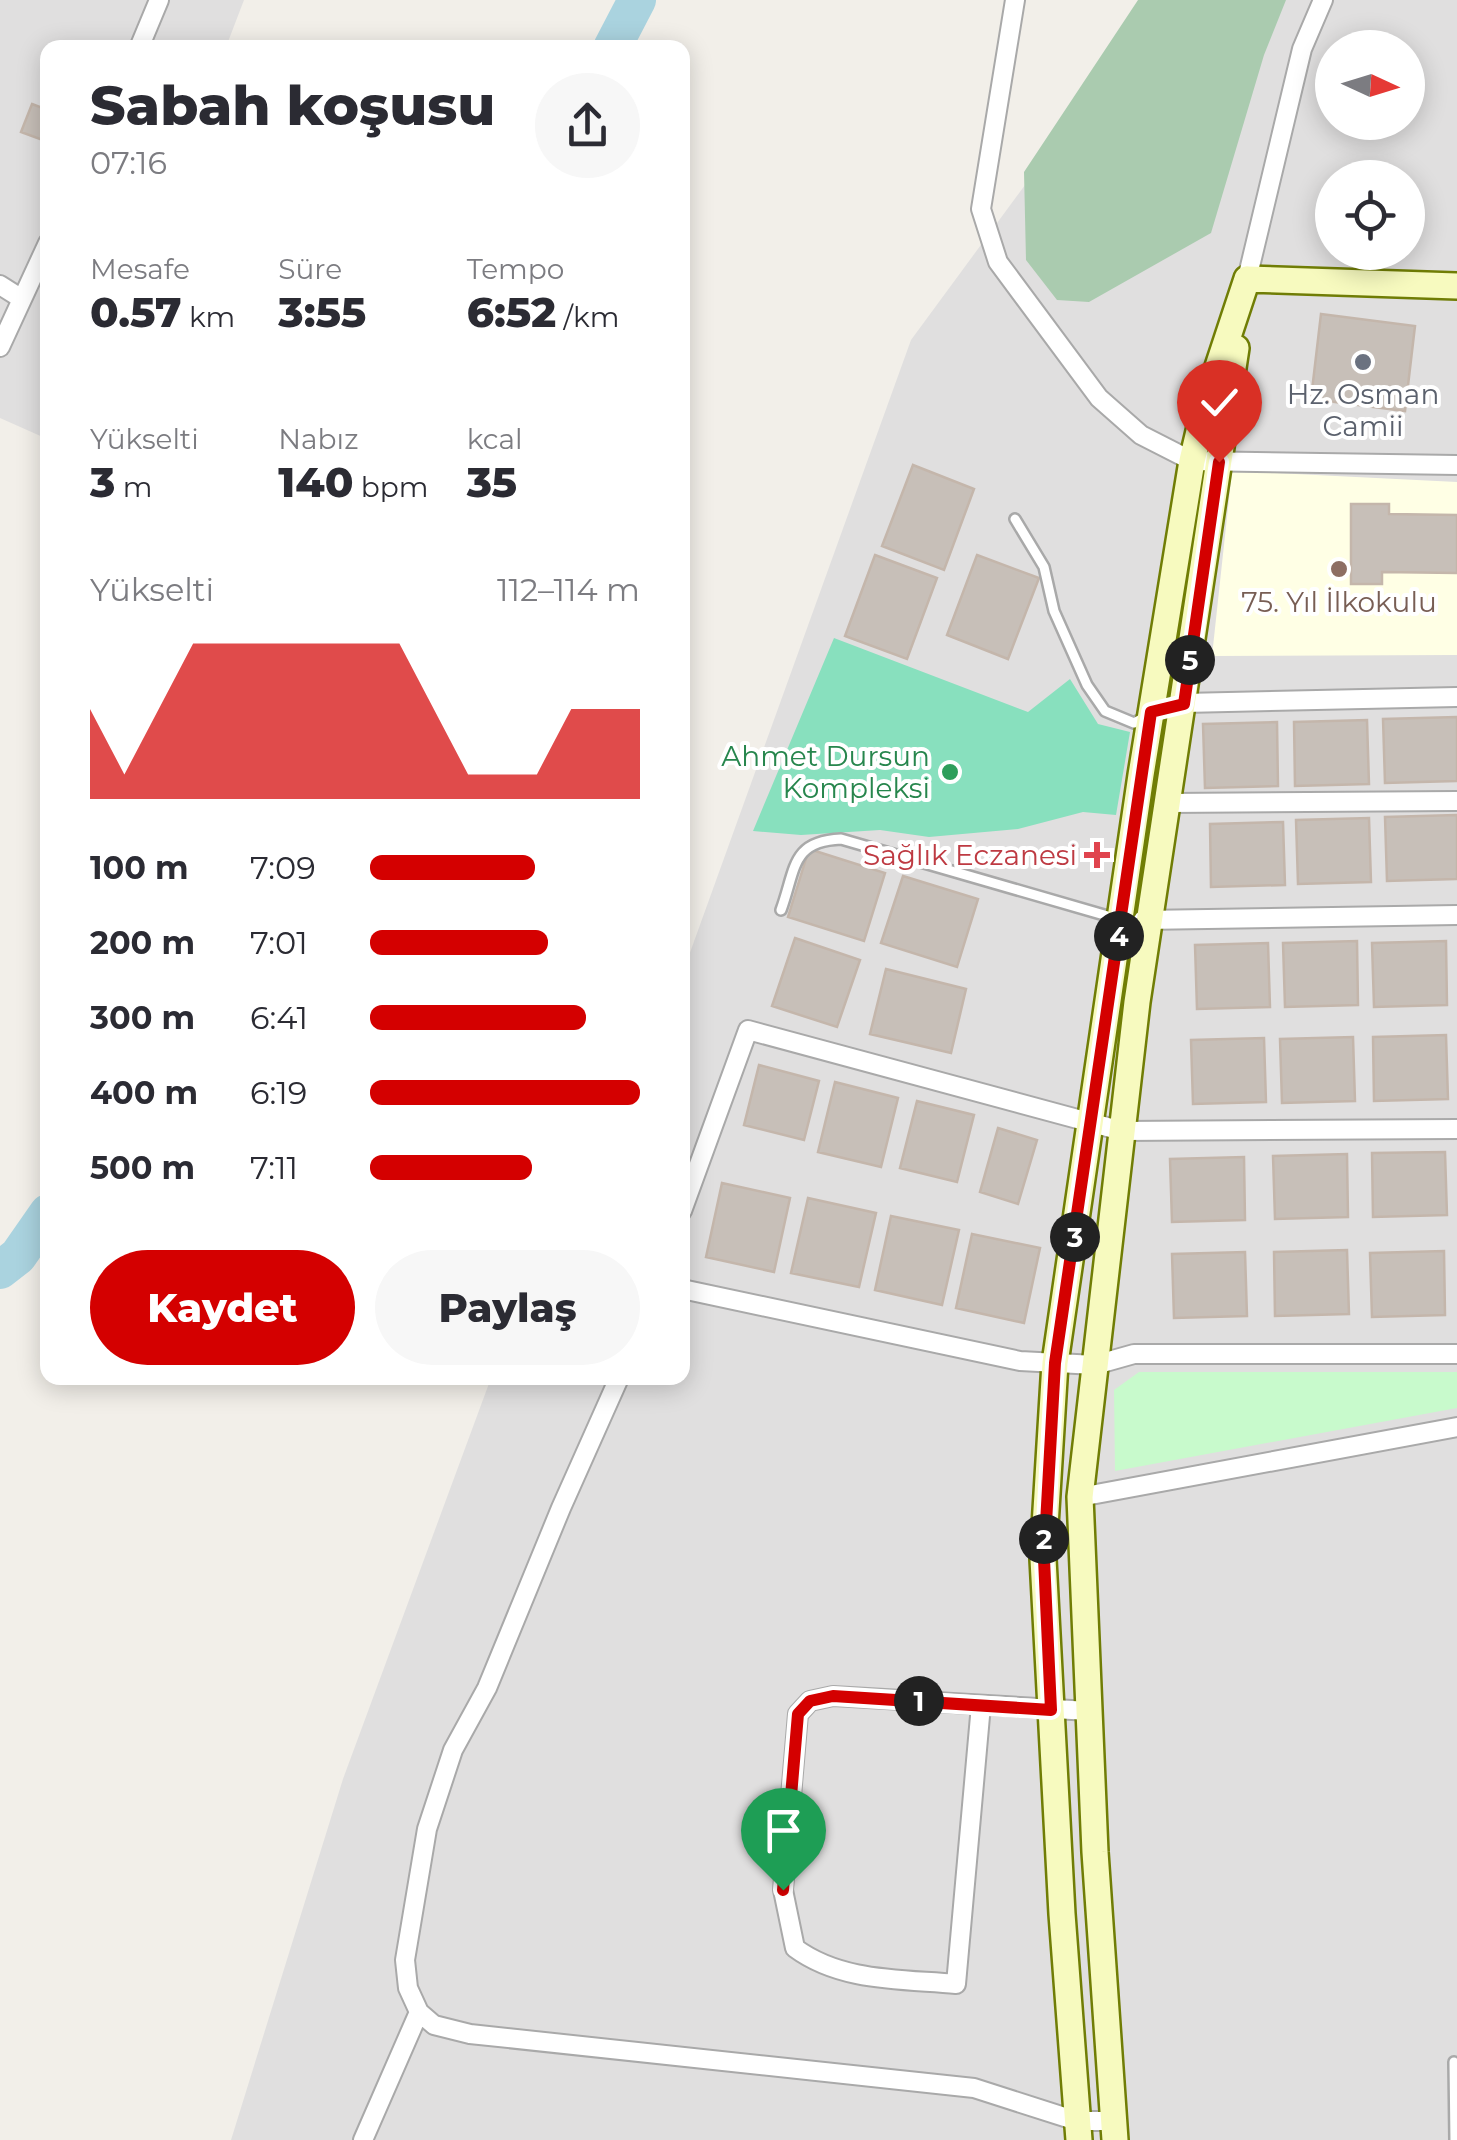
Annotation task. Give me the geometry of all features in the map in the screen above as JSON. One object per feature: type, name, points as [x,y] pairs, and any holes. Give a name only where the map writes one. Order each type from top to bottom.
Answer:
[{"type":"street","points":[[142,40],[159,0]]},
{"type":"street","points":[[1015,0],[981,210],[998,262],[1099,398],[1140,436],[1192,461],[1457,464]]},
{"type":"street","points":[[616,1385],[560,1508],[487,1688],[453,1750],[432,1813],[405,1960],[408,1988],[419,2012],[434,2025],[470,2034],[974,2088],[1078,2131],[1115,2131],[1080,1497],[1150,920],[1247,278],[1302,49],[1323,0]]},
{"type":"street","points":[[0,347],[40,260]]},
{"type":"street","points":[[1078,2131],[1044,1559],[1055,1363],[1192,461],[1204,406],[1247,278]]},
{"type":"street","points":[[1247,278],[1457,286]]},
{"type":"street","points":[[0,286],[22,298]]},
{"type":"street","points":[[1151,712],[1184,704],[1457,697]]},
{"type":"street","points":[[1168,803],[1457,801]]},
{"type":"street","points":[[1121,920],[1457,915]]},
{"type":"street","points":[[690,1189],[748,1030],[1122,1130],[1457,1129]]},
{"type":"street","points":[[690,1291],[1020,1361],[1095,1365],[1134,1354],[1457,1354]]},
{"type":"street","points":[[1080,1497],[1457,1427]]},
{"type":"street","points":[[981,1705],[956,1984],[858,1976],[814,1962],[795,1948],[783,1890],[798,1714],[810,1701],[833,1696],[981,1705],[1051,1710],[1089,1712]]},
{"type":"street","points":[[363,2140],[419,2012]]},
{"type":"lane","points":[[1015,519],[1044,567],[1054,612],[1087,685],[1105,711],[1134,723],[1151,712]]},
{"type":"lane","points":[[781,910],[803,848],[818,840],[840,838],[1121,920]]},
{"type":"lane","points":[[1454,2062],[1455,2140]]},
{"type":"shaded area","points":[[0,0],[244,0],[229,40],[40,40],[40,436],[0,418]]},
{"type":"shaded area","points":[[1138,0],[1286,0],[1264,55],[1211,233],[1089,302],[1057,300],[1026,260],[1024,172]]},
{"type":"shaded area","points":[[1161,0],[1457,0],[1457,2140],[231,2140],[343,1779],[488,1385],[690,1385],[690,953],[911,340]]},
{"type":"shaded area","name":"75. Yıl İlkokulu","points":[[1232,471],[1457,482],[1457,655],[1212,656]]},
{"type":"green space","name":"Ahmet Dursun Kompleksi","points":[[834,638],[1028,712],[1070,679],[1098,724],[1130,732],[1116,815],[1083,812],[1018,829],[929,837],[880,830],[801,835],[753,831]]},
{"type":"green space","points":[[1139,1372],[1457,1372],[1457,1408],[1115,1471],[1114,1390]]},
{"type":"building","points":[[32,104],[40,107],[40,139],[21,132]]},
{"type":"building","name":"Hz. Osman Camii","points":[[1321,314],[1415,326],[1405,411],[1311,399]]},
{"type":"building","points":[[913,465],[974,489],[944,570],[882,546]]},
{"type":"building","points":[[1351,504],[1389,504],[1389,514],[1457,515],[1457,573],[1382,572],[1382,584],[1351,584]]},
{"type":"building","points":[[875,555],[937,578],[907,659],[845,636]]},
{"type":"building","points":[[977,555],[1039,578],[1008,659],[947,635]]},
{"type":"building","points":[[1457,717],[1457,781],[1385,783],[1383,719]]},
{"type":"building","points":[[1367,720],[1369,784],[1295,786],[1294,722]]},
{"type":"building","points":[[1277,722],[1278,786],[1205,788],[1203,724]]},
{"type":"building","points":[[1457,815],[1457,879],[1387,881],[1385,817]]},
{"type":"building","points":[[1369,818],[1371,882],[1298,884],[1296,820]]},
{"type":"building","points":[[1283,822],[1285,885],[1211,887],[1210,824]]},
{"type":"building","points":[[809,849],[885,873],[864,941],[788,917]]},
{"type":"building","points":[[903,876],[978,899],[957,967],[881,943]]},
{"type":"building","points":[[795,938],[860,960],[837,1027],[772,1006]]},
{"type":"building","points":[[1357,941],[1358,1005],[1285,1007],[1283,943]]},
{"type":"building","points":[[1446,941],[1447,1005],[1374,1007],[1372,943]]},
{"type":"building","points":[[1268,943],[1270,1007],[1197,1009],[1195,945]]},
{"type":"building","points":[[886,969],[966,989],[951,1053],[870,1034]]},
{"type":"building","points":[[1446,1035],[1448,1099],[1374,1101],[1373,1037]]},
{"type":"building","points":[[1353,1037],[1355,1101],[1282,1103],[1280,1039]]},
{"type":"building","points":[[1264,1038],[1266,1102],[1193,1104],[1191,1040]]},
{"type":"building","points":[[759,1065],[819,1081],[804,1140],[744,1125]]},
{"type":"building","points":[[835,1082],[898,1098],[881,1167],[818,1152]]},
{"type":"building","points":[[917,1101],[974,1115],[957,1182],[900,1168]]},
{"type":"building","points":[[998,1128],[1037,1140],[1018,1204],[980,1192]]},
{"type":"building","points":[[1445,1152],[1447,1215],[1373,1217],[1372,1153]]},
{"type":"building","points":[[1347,1154],[1348,1217],[1275,1219],[1273,1156]]},
{"type":"building","points":[[1244,1157],[1245,1220],[1172,1222],[1170,1159]]},
{"type":"building","points":[[722,1183],[790,1198],[774,1272],[706,1257]]},
{"type":"building","points":[[808,1198],[876,1213],[859,1287],[791,1273]]},
{"type":"building","points":[[891,1216],[959,1230],[942,1305],[875,1290]]},
{"type":"building","points":[[972,1234],[1040,1248],[1024,1323],[956,1308]]},
{"type":"building","points":[[1347,1250],[1349,1314],[1275,1316],[1274,1252]]},
{"type":"building","points":[[1444,1251],[1445,1315],[1372,1317],[1370,1253]]},
{"type":"building","points":[[1245,1252],[1247,1316],[1174,1318],[1172,1254]]},
{"type":"waterway","points":[[616,40],[637,0]]},
{"type":"waterway","points":[[0,1270],[18,1256],[40,1224]]},
{"type":"place","name":"Hz. Osman Camii","points":[[1363,362]]},
{"type":"place","name":"75. Yıl İlkokulu","points":[[1339,569]]},
{"type":"place","name":"Ahmet Dursun Kompleksi","points":[[950,772]]},
{"type":"place","name":"Sağlık Eczanesi","points":[[1097,855]]},
{"type":"route","points":[[783,1890],[798,1714],[810,1701],[833,1696],[1051,1710],[1044,1559],[1055,1363],[1151,712],[1184,704],[1219,462]]}]
